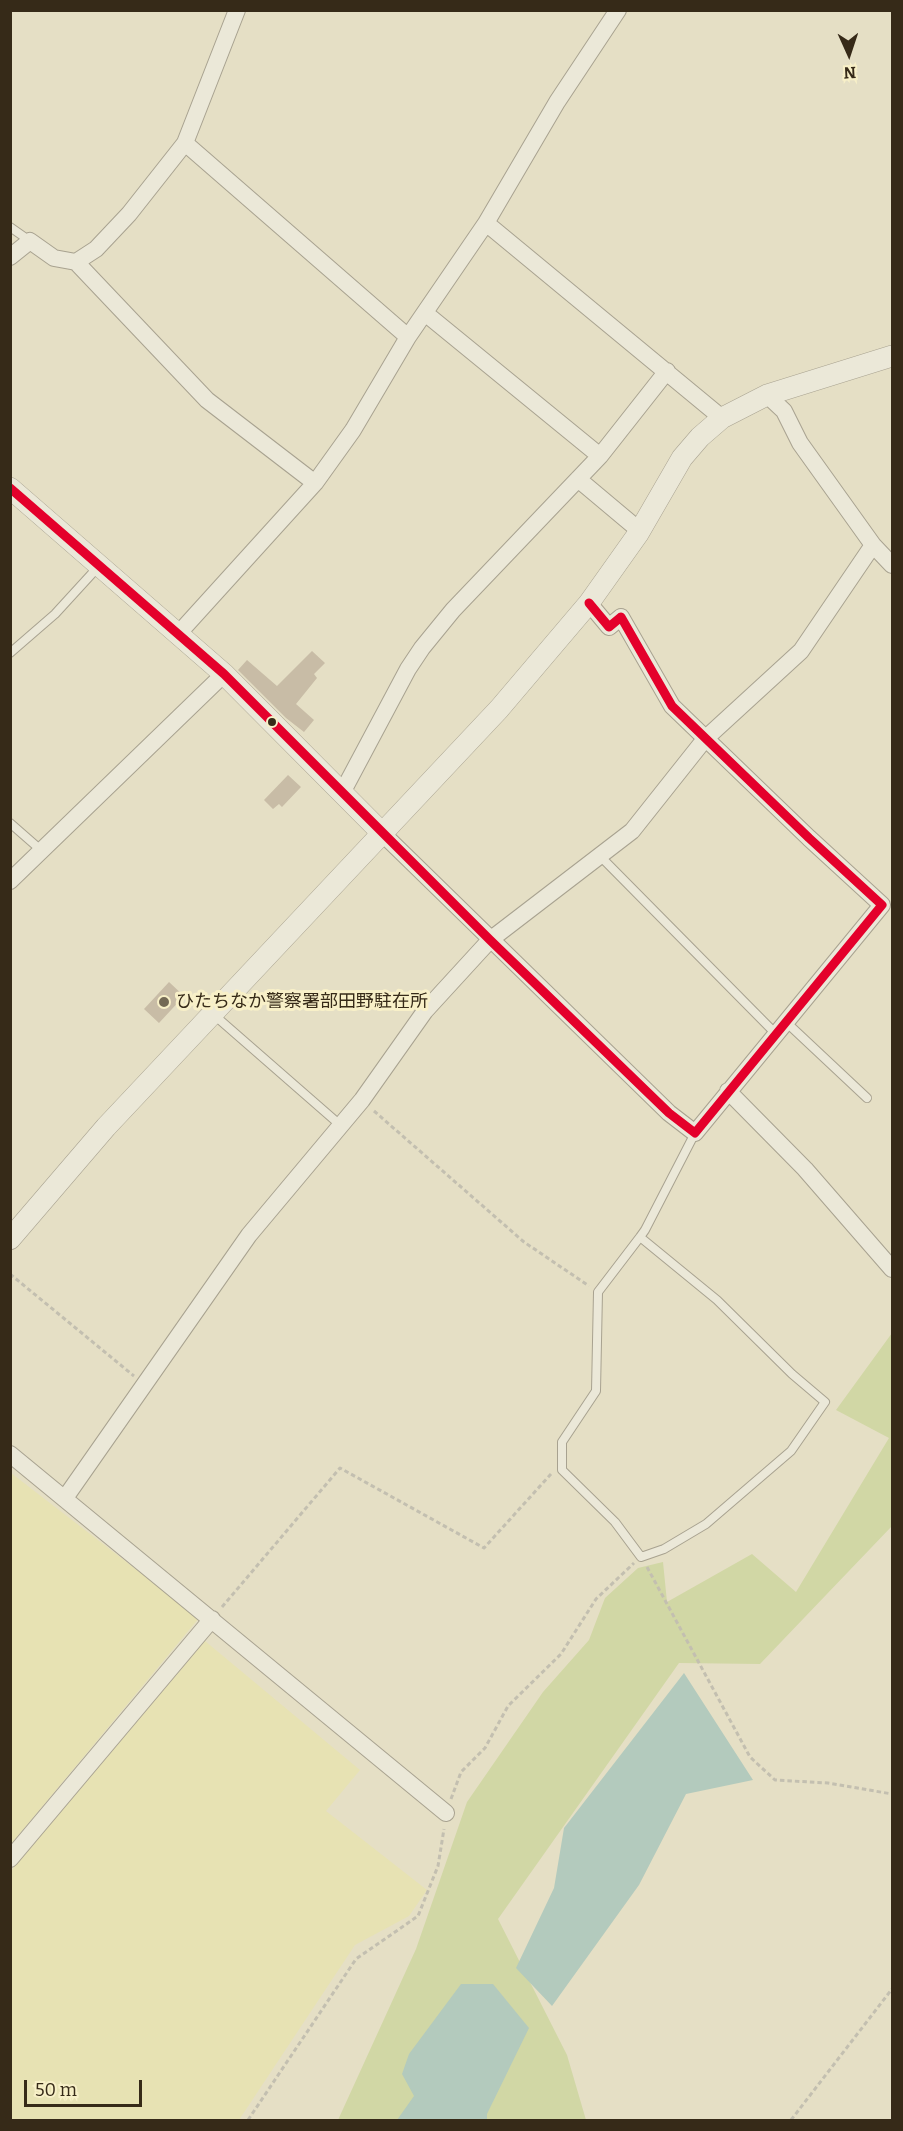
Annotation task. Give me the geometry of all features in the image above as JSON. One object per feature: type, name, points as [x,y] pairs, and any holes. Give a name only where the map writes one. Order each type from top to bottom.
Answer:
[{"type":"street","points":[[76,262],[96,249],[129,214],[185,143],[237,10]]},
{"type":"street","points":[[179,633],[315,483],[353,430],[408,338],[486,223],[557,102],[618,10]]},
{"type":"street","points":[[185,143],[408,338]]},
{"type":"street","points":[[486,223],[722,418]]},
{"type":"street","points":[[10,257],[30,240],[54,258],[76,262],[207,400],[315,483]]},
{"type":"street","points":[[425,313],[600,456]]},
{"type":"street","points":[[11,1236],[106,1127],[499,709],[589,603],[640,531],[682,458],[700,437],[722,418],[767,395],[892,356]]},
{"type":"street","points":[[343,791],[408,669],[422,648],[453,610],[600,456],[667,371]]},
{"type":"street","points":[[767,395],[784,411],[800,443],[873,544],[892,565]]},
{"type":"street","points":[[578,479],[640,531]]},
{"type":"street","points":[[10,488],[224,674],[490,940],[669,1113],[695,1133],[781,1028],[887,908],[672,706],[621,617],[609,627],[589,603]]},
{"type":"street","points":[[65,1498],[249,1235],[339,1124],[362,1100],[424,1011],[490,940],[632,831],[705,739],[801,651],[873,544]]},
{"type":"street","points":[[10,881],[224,674]]},
{"type":"street","points":[[728,1091],[805,1169],[892,1269]]},
{"type":"street","points":[[10,1454],[446,1813]]},
{"type":"street","points":[[10,1859],[212,1619]]},
{"type":"lane","points":[[10,226],[30,240]]},
{"type":"lane","points":[[10,653],[55,614],[99,566]]},
{"type":"lane","points":[[10,823],[42,850]]},
{"type":"lane","points":[[600,856],[781,1028],[867,1098]]},
{"type":"lane","points":[[213,1014],[339,1124]]},
{"type":"lane","points":[[640,1237],[717,1300],[792,1374],[825,1402],[791,1451],[706,1524],[664,1549],[641,1557],[615,1522],[562,1470],[562,1442],[596,1391],[598,1292],[640,1237],[695,1133]]},
{"type":"path","points":[[362,1100],[524,1242],[598,1292]]},
{"type":"path","points":[[10,1274],[144,1385]]},
{"type":"path","points":[[212,1619],[340,1468],[484,1548],[562,1462]]},
{"type":"path","points":[[248,2121],[356,1959],[418,1916],[438,1866],[446,1813],[461,1772],[485,1748],[508,1706],[561,1654],[596,1599],[641,1557],[750,1757],[775,1780],[828,1783],[892,1794]]},
{"type":"path","points":[[790,2121],[892,1989]]},
{"type":"shaded area","points":[[11,1473],[199,1618],[11,1844]]},
{"type":"shaded area","points":[[205,1641],[360,1770],[326,1811],[427,1890],[409,1916],[355,1945],[239,2120],[11,2120],[11,1871]]},
{"type":"shaded area","points":[[684,1673],[753,1780],[686,1794],[639,1885],[552,2006],[516,1968],[554,1888],[564,1828]]},
{"type":"shaded area","points":[[461,1984],[493,1984],[529,2028],[487,2114],[487,2120],[397,2120],[414,2096],[402,2074],[409,2054]]},
{"type":"green space","points":[[892,1333],[892,1526],[760,1664],[679,1663],[498,1919],[567,2055],[586,2120],[338,2120],[416,1949],[467,1802],[543,1692],[589,1640],[605,1598],[638,1568],[663,1562],[667,1602],[752,1554],[796,1592],[889,1438],[836,1410]]},
{"type":"building","points":[[312,651],[325,663],[314,674],[317,678],[296,704],[314,720],[304,732],[286,718],[238,670],[247,660],[277,686]]},
{"type":"building","points":[[288,775],[301,787],[282,807],[279,804],[273,809],[264,800]]},
{"type":"building","name":"ひたちなか警察署部田野駐在所","points":[[169,982],[184,996],[159,1023],[144,1009]]},
{"type":"transit line","points":[[10,488],[224,674],[490,940],[669,1113],[695,1133],[882,905],[672,706],[621,617],[609,627],[589,603]]},
{"type":"place","name":"ひたちなか警察署部田野駐在所","points":[[164,1002]]}]
